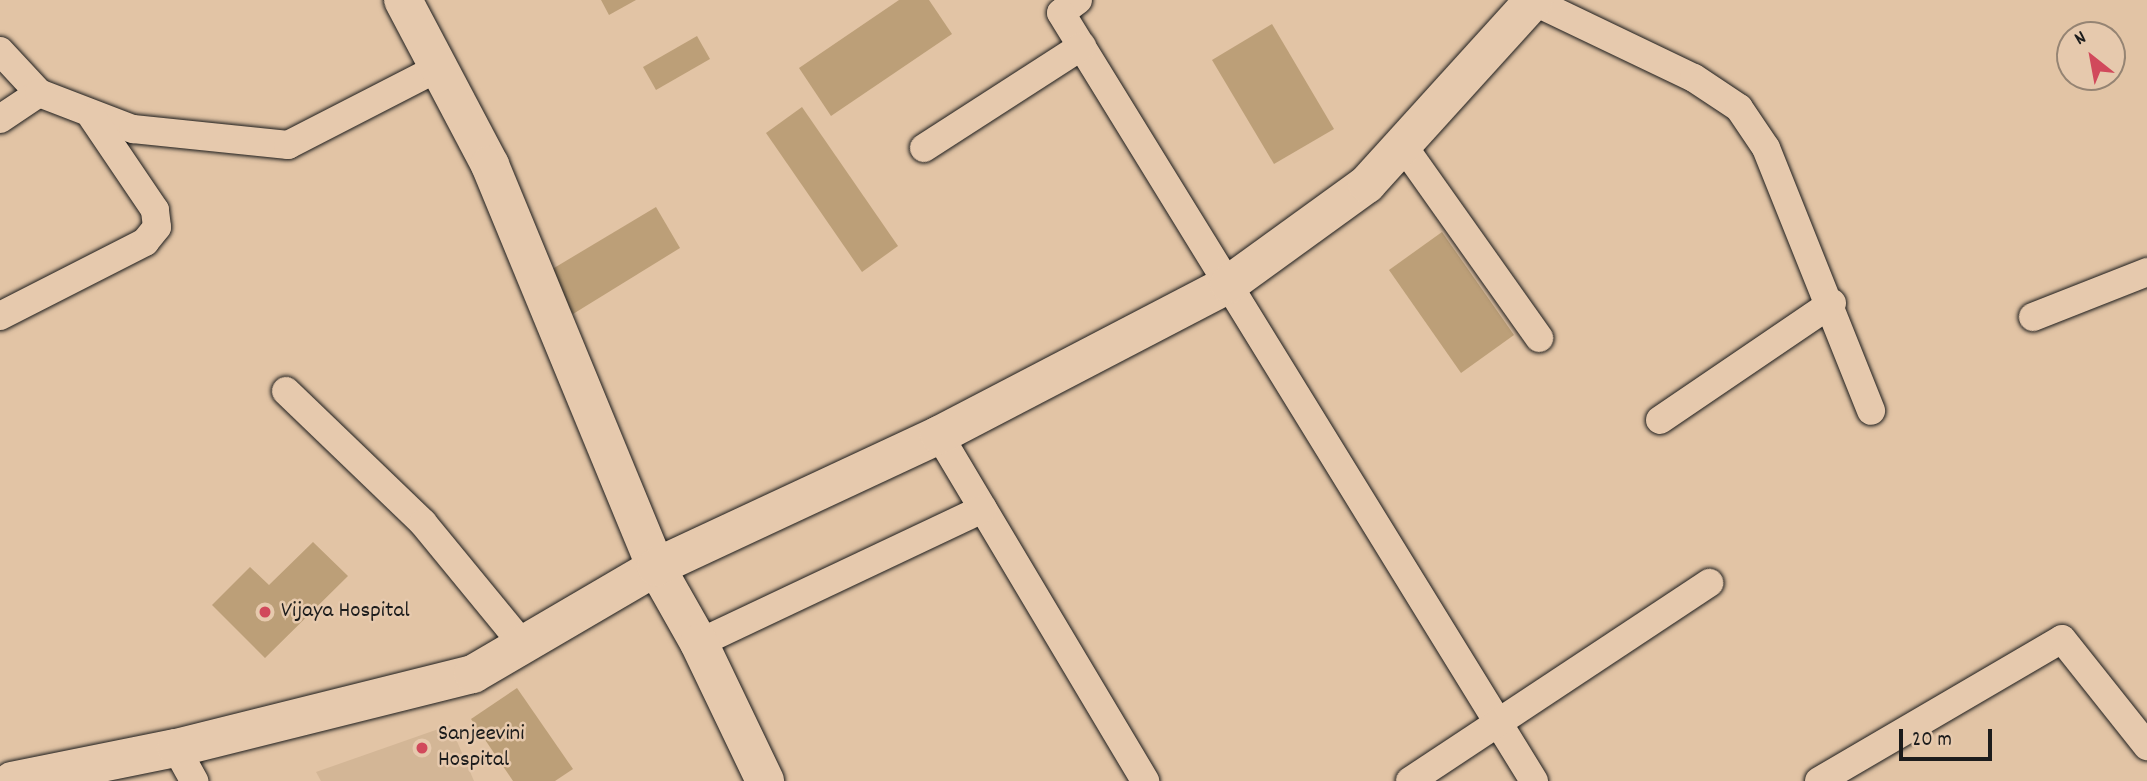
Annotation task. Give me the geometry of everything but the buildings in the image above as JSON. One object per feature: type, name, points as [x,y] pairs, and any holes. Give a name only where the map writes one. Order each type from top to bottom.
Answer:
[{"type":"street","points":[[403,0],[489,165],[656,567],[699,643],[765,781]]},
{"type":"street","points":[[12,781],[176,748],[473,674],[524,648],[656,567],[939,435],[1229,284],[1367,184],[1404,147],[1533,1],[1694,78],[1739,108],[1766,148],[1832,303],[1871,411]]},
{"type":"street","points":[[1063,4],[1082,46],[1497,726],[1534,781]]},
{"type":"street","points":[[925,148],[1082,46]]},
{"type":"street","points":[[0,51],[39,93],[92,117],[180,137],[288,145],[440,67]]},
{"type":"street","points":[[0,119],[39,93]]},
{"type":"street","points":[[0,316],[145,242],[157,227],[155,210],[92,117]]},
{"type":"street","points":[[1404,147],[1539,338]]},
{"type":"street","points":[[2033,317],[2147,272]]},
{"type":"street","points":[[1660,420],[1832,303]]},
{"type":"street","points":[[286,391],[423,523],[524,648]]},
{"type":"street","points":[[939,435],[1145,781]]},
{"type":"street","points":[[699,643],[983,509]]},
{"type":"street","points":[[1409,781],[1497,726],[1709,583]]},
{"type":"street","points":[[1819,781],[2062,639],[2147,746]]},
{"type":"street","points":[[176,748],[194,781]]},
{"type":"shaded area","name":"Sanjeevini Hospital","points":[[450,725],[474,781],[321,781],[316,772]]},
{"type":"place","name":"Vijaya Hospital","points":[[265,612]]},
{"type":"place","name":"Sanjeevini Hospital","points":[[422,748]]}]
